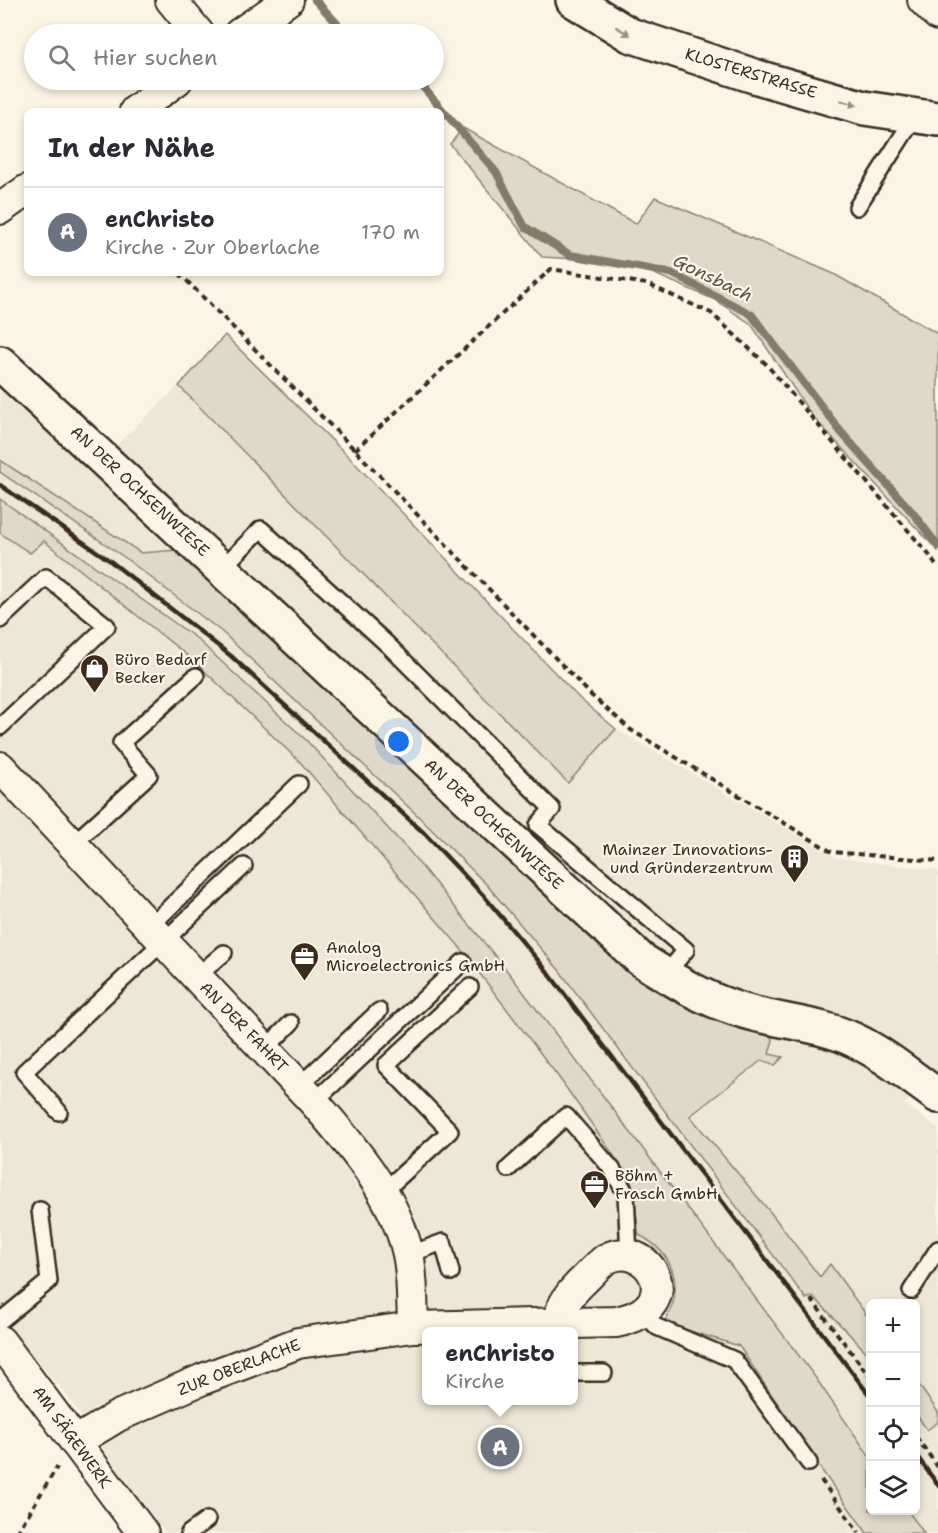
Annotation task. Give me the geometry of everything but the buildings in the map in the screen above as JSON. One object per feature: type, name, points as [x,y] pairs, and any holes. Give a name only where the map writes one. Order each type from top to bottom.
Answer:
[{"type":"street","points":[[171,0],[191,24]]},
{"type":"street","points":[[253,24],[288,0]]},
{"type":"street","name":"KLOSTERSTRASSE","points":[[573,0],[630,35],[754,76],[864,108],[923,117]]},
{"type":"street","points":[[923,0],[938,15]]},
{"type":"street","points":[[139,108],[163,90]]},
{"type":"street","points":[[0,209],[24,192]]},
{"type":"street","name":"AN DER OCHSENWIESE","points":[[0,363],[640,959],[699,995],[747,1012],[828,1030],[853,1040],[880,1054],[938,1096]]},
{"type":"street","name":"AN DER FAHRT","points":[[0,766],[307,1094],[352,1147],[382,1192],[401,1231],[430,1327]]},
{"type":"street","points":[[557,1323],[561,1307],[570,1293],[606,1259],[629,1255],[651,1269],[656,1279],[657,1291],[652,1304],[644,1314]]},
{"type":"street","name":"ZUR OBERLACHE","points":[[473,1327],[616,1322],[644,1314]]},
{"type":"street","name":"ZUR OBERLACHE","points":[[75,1442],[118,1416],[203,1379],[298,1343],[422,1330]]},
{"type":"street","name":"AM SÄGEWERK","points":[[0,1341],[143,1533]]},
{"type":"lane","points":[[857,207],[906,129],[923,117]]},
{"type":"lane","points":[[222,568],[261,529],[388,645],[552,809],[538,825],[686,950],[665,975]]},
{"type":"lane","points":[[0,620],[46,577],[107,626],[0,727]]},
{"type":"lane","points":[[74,843],[149,775],[121,743],[196,676]]},
{"type":"lane","points":[[59,1112],[24,1072],[299,784]]},
{"type":"lane","points":[[156,934],[244,866]]},
{"type":"lane","points":[[196,977],[224,953]]},
{"type":"lane","points":[[307,1094],[463,962]]},
{"type":"lane","points":[[382,1192],[450,1131],[386,1065],[470,987]]},
{"type":"lane","points":[[307,1094],[379,1011]]},
{"type":"lane","points":[[265,1049],[291,1023]]},
{"type":"lane","points":[[508,1169],[566,1116],[612,1169],[626,1194],[629,1255]]},
{"type":"lane","points":[[0,1321],[49,1281],[40,1210]]},
{"type":"lane","points":[[408,1255],[443,1242],[451,1272]]},
{"type":"lane","points":[[911,1291],[938,1249]]},
{"type":"lane","points":[[644,1314],[657,1327],[734,1360],[809,1463]]},
{"type":"lane","points":[[578,1373],[604,1373]]},
{"type":"lane","points":[[189,1533],[207,1520]]},
{"type":"path","points":[[355,450],[551,269],[647,284],[711,313],[766,364],[930,556],[938,569]]},
{"type":"path","points":[[182,276],[355,450],[592,696],[631,730],[832,852],[938,861]]},
{"type":"path","points":[[811,1299],[866,1372]]},
{"type":"path","points":[[17,1533],[75,1442]]},
{"type":"path","points":[[920,1444],[938,1467]]},
{"type":"path","points":[[809,1463],[859,1533]]},
{"type":"shaded area","points":[[463,128],[636,224],[655,197],[834,274],[938,334],[938,551],[812,416],[751,324],[715,300],[627,262],[542,257],[450,144]]},
{"type":"shaded area","points":[[225,335],[349,457],[580,699],[616,729],[568,783],[179,386]]},
{"type":"shaded area","points":[[179,386],[567,782],[616,729],[837,858],[938,870],[938,1069],[905,1104],[938,1128],[938,1533],[166,1533],[121,1474],[66,1394],[0,1320],[0,389],[90,469]]},
{"type":"shaded area","points":[[0,460],[141,553],[177,550],[638,978],[681,1005],[771,1036],[773,1040],[769,1054],[783,1057],[775,1065],[762,1060],[690,1116],[771,1213],[820,1277],[830,1264],[866,1314],[866,1352],[813,1296],[806,1299],[559,970],[486,884],[417,815],[222,632],[124,557],[0,472]]},
{"type":"shaded area","points":[[0,499],[196,638],[307,741],[409,851],[505,968],[815,1377],[866,1451],[866,1515],[911,1515],[924,1533],[867,1533],[825,1475],[739,1346],[664,1323],[674,1297],[673,1273],[661,1252],[639,1235],[631,1180],[560,1079],[458,945],[300,762],[194,661],[44,541],[30,553],[0,533]]},
{"type":"shaded area","points":[[920,1387],[938,1412],[938,1422],[927,1430],[920,1420]]},
{"type":"waterway","name":"Gonsbach","points":[[315,0],[338,24]]},
{"type":"waterway","name":"Gonsbach","points":[[425,90],[441,108]]},
{"type":"waterway","name":"Gonsbach","points":[[444,112],[496,172],[525,227],[570,255],[671,273],[751,314],[841,432],[913,513],[938,546]]},
{"type":"railway","points":[[0,485],[109,560],[231,656],[424,833],[483,895],[547,971],[866,1391]]},
{"type":"railway","points":[[920,1460],[938,1485]]},
{"type":"place","name":"Büro Bedarf Becker","points":[[94,694]]},
{"type":"place","name":"Mainzer Innovations- und Gründerzentrum","points":[[794,884]]},
{"type":"place","name":"Analog Microelectronics GmbH","points":[[305,982]]},
{"type":"place","name":"Böhm + Frasch GmbH","points":[[594,1210]]},
{"type":"place","name":"enChristo","points":[[500,1447]]}]
